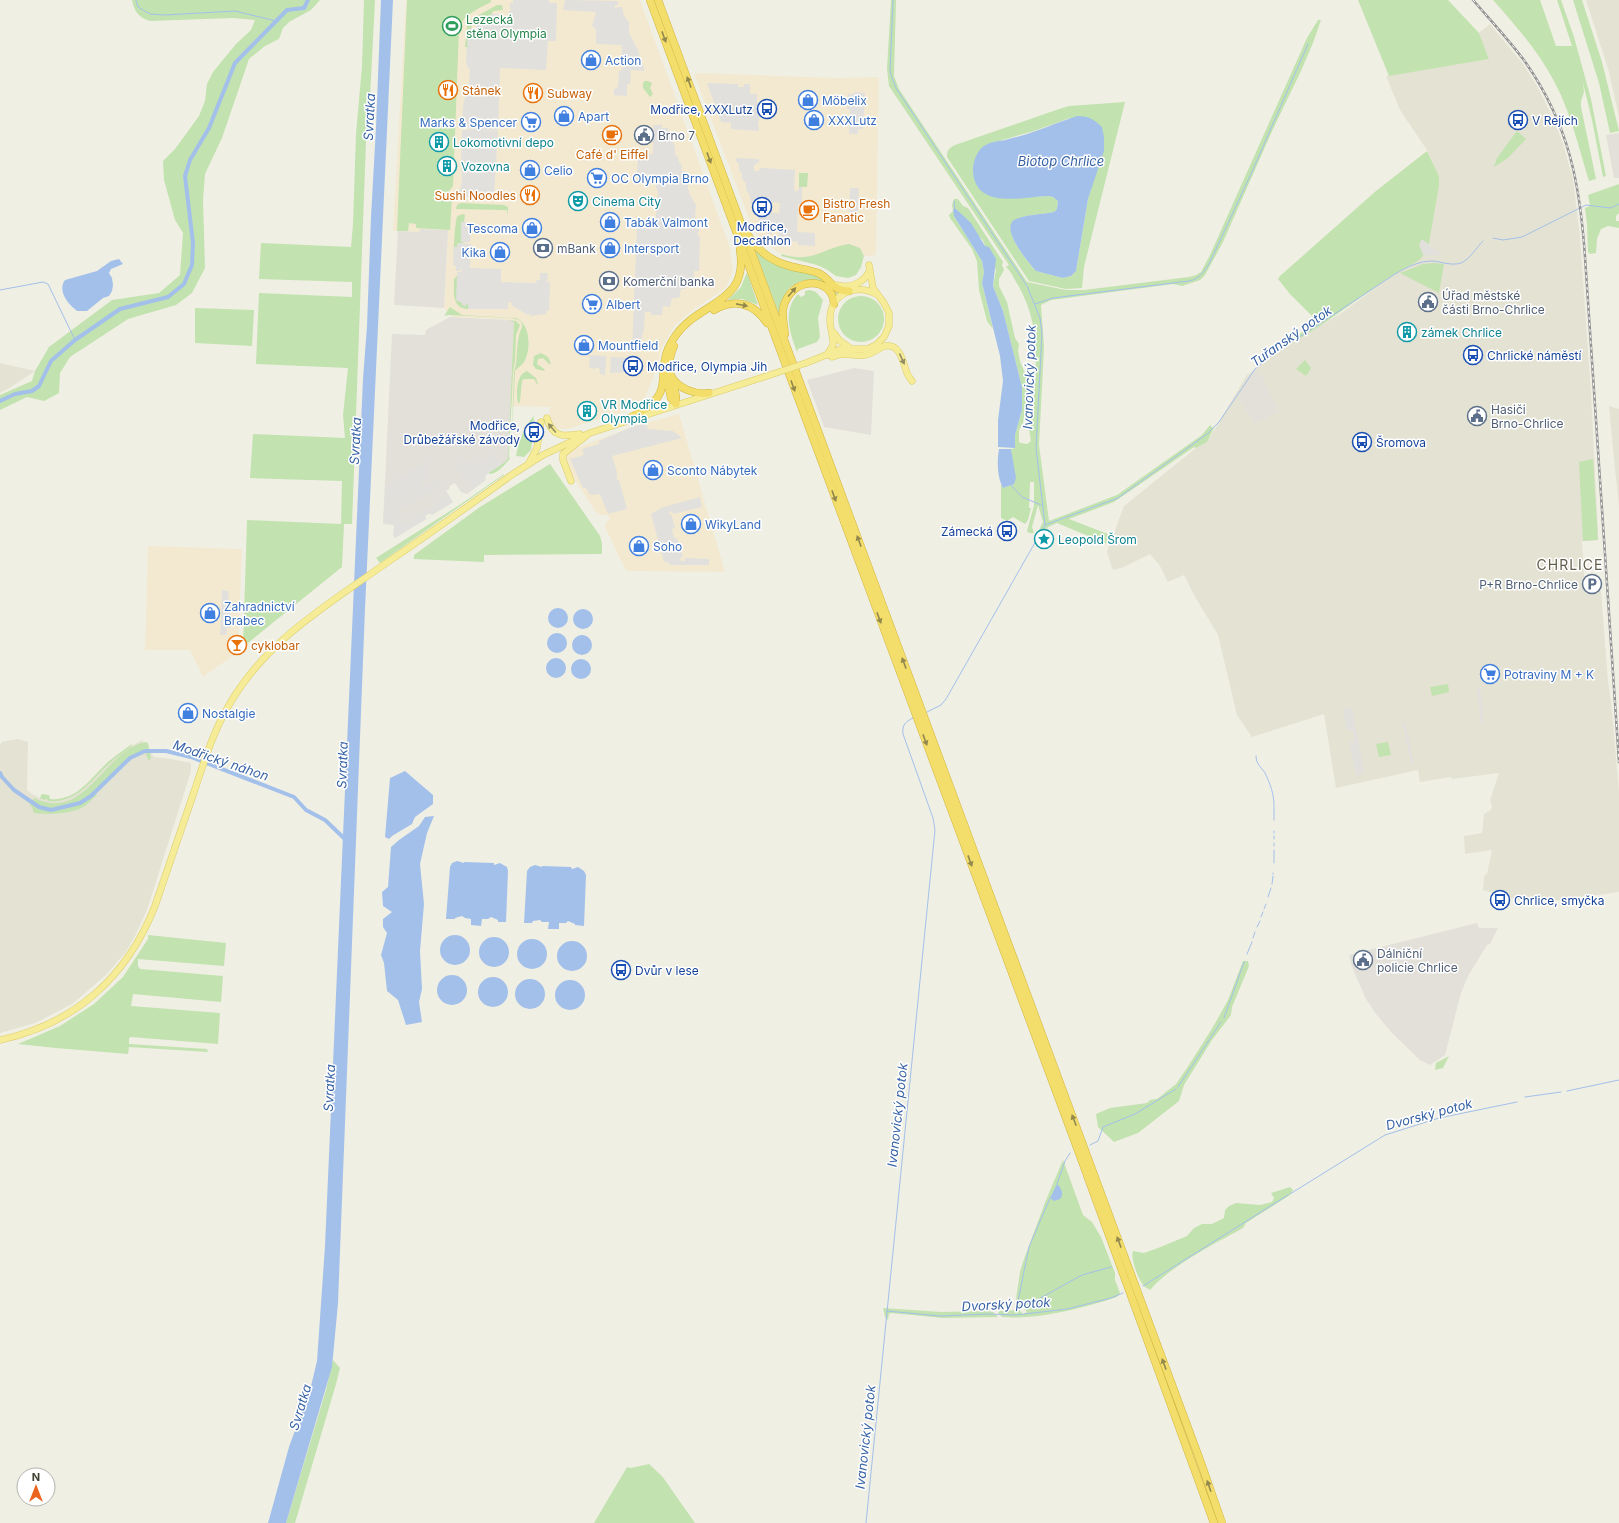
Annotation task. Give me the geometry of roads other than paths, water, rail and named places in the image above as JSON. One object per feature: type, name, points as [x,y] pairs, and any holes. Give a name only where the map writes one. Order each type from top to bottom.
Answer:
[{"type":"highway","points":[[650,0],[1079,1153],[1214,1523]]},
{"type":"highway","points":[[658,0],[1222,1523]]},
{"type":"highway","points":[[741,224],[753,243],[769,258],[787,266],[818,273],[838,290],[849,291]]},
{"type":"highway","points":[[624,421],[649,406],[660,393],[665,355],[677,334],[686,324],[725,297],[735,286],[740,277],[741,262],[736,233]]},
{"type":"highway","points":[[790,356],[783,317],[785,304],[790,293],[802,284],[814,283],[829,290],[833,296],[834,304]]},
{"type":"highway","points":[[676,404],[676,396],[669,365],[670,356],[678,338],[693,323],[719,307],[736,304],[747,305],[762,316],[775,337]]},
{"type":"highway","points":[[671,344],[667,359],[666,374],[671,398],[676,404]]},
{"type":"highway","points":[[671,376],[682,387],[691,392],[702,394],[709,393]]},
{"type":"main road","points":[[0,1040],[33,1031],[69,1014],[98,992],[122,966],[138,944],[148,925],[207,754],[228,706],[248,675],[262,659],[290,633],[348,590],[528,464],[566,443],[624,421],[816,360],[841,349],[868,349],[876,345],[883,339],[890,323],[889,313],[872,286],[870,265],[867,282],[859,289]]},
{"type":"main road","points":[[829,282],[842,287],[853,285],[861,282],[869,272]]},
{"type":"main road","points":[[826,356],[833,345],[830,317],[834,304],[840,296],[849,291],[859,289],[876,294]]},
{"type":"main road","points":[[831,329],[839,340],[854,350]]},
{"type":"main road","points":[[816,360],[827,359],[844,354],[865,355],[885,346],[890,346],[898,352],[907,374],[912,380]]},
{"type":"main road","points":[[546,418],[552,430],[558,434],[572,436],[590,433]]},
{"type":"main road","points":[[528,464],[537,448],[541,422]]},
{"type":"main road","points":[[570,481],[563,460],[563,454],[590,433]]},
{"type":"water","points":[[381,0],[393,0],[365,609],[338,1303],[332,1367],[286,1523],[268,1523],[289,1447],[311,1386],[317,1361],[325,1246]]},
{"type":"water","name":"Biotop Chrlice","points":[[1077,116],[1091,118],[1102,127],[1104,151],[1088,199],[1076,271],[1071,276],[1063,278],[1036,271],[1016,245],[1010,229],[1011,223],[1016,219],[1054,212],[1057,209],[1058,201],[1053,197],[1048,196],[1013,199],[990,196],[981,191],[975,183],[973,167],[977,153],[986,145],[1024,135]]},
{"type":"water","points":[[953,209],[956,209],[971,223],[985,246],[989,247],[996,259],[993,286],[1003,311],[1022,387],[1022,410],[1015,435],[1015,448],[998,447],[998,420],[1003,381],[1000,356],[982,283],[984,272],[982,261],[954,216]]},
{"type":"water","points":[[119,259],[123,264],[111,269],[109,273],[112,278],[113,285],[109,296],[103,298],[87,311],[77,311],[67,301],[62,288],[65,280],[97,271],[111,261]]},
{"type":"water","points":[[999,449],[1011,449],[1016,478],[1014,484],[1003,488],[998,469]]},
{"type":"water","points":[[558,608],[565,611],[568,618],[565,625],[558,628],[551,625],[548,618],[551,611]]},
{"type":"water","points":[[583,609],[590,612],[593,619],[590,626],[583,629],[576,626],[573,619],[576,612]]},
{"type":"water","points":[[557,633],[564,636],[567,643],[564,650],[557,653],[550,650],[547,643],[550,636]]},
{"type":"water","points":[[582,635],[589,638],[592,645],[589,652],[582,655],[575,652],[572,645],[575,638]]},
{"type":"water","points":[[556,658],[563,661],[566,668],[563,675],[556,678],[549,675],[546,668],[549,661]]},
{"type":"water","points":[[581,659],[588,662],[591,669],[588,676],[581,679],[574,676],[571,669],[574,662]]},
{"type":"water","points":[[405,771],[433,795],[433,804],[415,817],[412,824],[389,839],[385,837],[390,778]]},
{"type":"water","points":[[434,816],[427,833],[420,864],[424,904],[420,951],[422,989],[419,1002],[422,1022],[406,1025],[398,1000],[387,991],[384,963],[381,955],[387,933],[383,927],[383,919],[392,912],[383,906],[382,892],[388,887],[391,847],[419,826],[425,817]]},
{"type":"water","points":[[457,861],[464,863],[494,863],[494,865],[500,863],[507,867],[506,922],[498,922],[498,920],[491,917],[488,919],[482,919],[481,926],[471,925],[471,919],[462,916],[455,919],[446,919],[450,867],[452,863]]},
{"type":"water","points":[[535,865],[542,867],[571,867],[572,869],[578,867],[584,871],[586,875],[584,926],[575,925],[568,921],[566,923],[559,923],[559,929],[548,929],[549,922],[542,922],[540,920],[533,921],[532,923],[524,923],[527,871],[530,867]]},
{"type":"water","points":[[455,935],[466,939],[470,950],[466,961],[455,965],[444,961],[440,950],[444,939]]},
{"type":"water","points":[[494,937],[505,941],[509,952],[505,963],[494,967],[483,963],[479,952],[483,941]]},
{"type":"water","points":[[532,939],[543,943],[547,954],[543,965],[532,969],[521,965],[517,954],[521,943]]},
{"type":"water","points":[[572,941],[583,945],[587,956],[583,967],[572,971],[561,967],[557,956],[561,945]]},
{"type":"water","points":[[452,975],[463,979],[467,990],[463,1001],[452,1005],[441,1001],[437,990],[441,979]]},
{"type":"water","points":[[493,977],[504,981],[508,992],[504,1003],[493,1007],[482,1003],[478,992],[482,981]]},
{"type":"water","points":[[530,979],[541,983],[545,994],[541,1005],[530,1009],[519,1005],[515,994],[519,983]]},
{"type":"water","points":[[570,980],[581,984],[585,995],[581,1006],[570,1010],[559,1006],[555,995],[559,984]]},
{"type":"water","points":[[1057,1184],[1062,1195],[1060,1199],[1054,1201],[1050,1198]]},
{"type":"waterway","points":[[136,0],[138,7],[150,14],[165,15],[235,11],[276,21]]},
{"type":"waterway","name":"Modřický náhon","points":[[0,401],[15,394],[32,391],[39,386],[51,361],[75,340],[120,309],[168,297],[184,284],[192,265],[193,243],[185,176],[190,160],[209,128],[235,63],[287,10],[304,8],[308,0]]},
{"type":"waterway","name":"Ivanovický potok","points":[[893,0],[890,72],[896,88],[1027,286],[1040,318],[1042,333],[1036,448],[1045,525],[946,699],[941,705],[927,712]]},
{"type":"waterway","points":[[1035,304],[1053,298],[1196,279],[1209,264],[1251,174],[1308,44]]},
{"type":"waterway","points":[[954,201],[955,210]]},
{"type":"waterway","name":"Tuřanský potok","points":[[1493,238],[1503,240],[1522,237],[1586,205],[1611,208],[1619,204]]},
{"type":"waterway","name":"Tuřanský potok","points":[[1045,525],[1118,498],[1207,434],[1219,422],[1255,369],[1272,355],[1395,274],[1423,262],[1433,261],[1451,264],[1461,263],[1470,256],[1483,241]]},
{"type":"waterway","points":[[0,290],[43,282],[48,284],[75,340]]},
{"type":"waterway","points":[[1011,485],[1022,497],[1041,505]]},
{"type":"waterway","name":"Ivanovický potok","points":[[866,1523],[935,830],[933,818],[903,734],[905,724],[913,718]]},
{"type":"waterway","name":"Modřický náhon","points":[[0,773],[14,790],[39,807],[51,810],[80,803],[91,796],[130,758],[145,751],[166,751],[191,757],[294,797],[306,810],[325,820],[347,841]]},
{"type":"waterway","points":[[1256,756],[1256,759],[1265,773],[1270,785],[1274,805]]},
{"type":"waterway","points":[[1274,806],[1274,820]]},
{"type":"waterway","points":[[1274,850],[1274,863]]},
{"type":"waterway","points":[[1272,884],[1273,876]]},
{"type":"waterway","points":[[1268,897],[1271,888]]},
{"type":"waterway","points":[[1264,909],[1266,904]]},
{"type":"waterway","points":[[1261,917],[1263,912]]},
{"type":"waterway","points":[[1257,927],[1260,921]]},
{"type":"waterway","points":[[1253,938],[1255,932]]},
{"type":"waterway","points":[[1247,954],[1252,942]]},
{"type":"waterway","points":[[1224,1018],[1244,962]]},
{"type":"waterway","points":[[1178,1087],[1221,1022]]},
{"type":"waterway","name":"Dvorský potok","points":[[1567,1091],[1619,1080]]},
{"type":"waterway","points":[[1090,1145],[1098,1141],[1103,1127],[1135,1114],[1176,1089]]},
{"type":"waterway","name":"Dvorský potok","points":[[1525,1097],[1561,1092]]},
{"type":"waterway","name":"Dvorský potok","points":[[1290,1194],[1385,1135],[1439,1118],[1517,1102]]},
{"type":"waterway","points":[[1057,1184],[1065,1161],[1070,1153]]},
{"type":"waterway","name":"Dvorský potok","points":[[1143,1286],[1288,1195]]},
{"type":"waterway","points":[[1050,1198],[1029,1247],[1017,1306],[1035,1301],[1082,1275],[1111,1267]]},
{"type":"waterway","name":"Dvorský potok","points":[[887,1311],[940,1316],[987,1314],[1016,1315],[1067,1309],[1111,1298],[1123,1293]]},
{"type":"railway","points":[[1473,0],[1520,55],[1541,86],[1553,109],[1570,156],[1580,204],[1585,257],[1619,762]]},
{"type":"place","name":"Lezecká stěna Olympia","points":[[452,26]]},
{"type":"place","name":"Action","points":[[591,60]]},
{"type":"place","name":"Stánek","points":[[448,90]]},
{"type":"place","name":"Subway","points":[[533,93]]},
{"type":"place","name":"Möbelix","points":[[808,100]]},
{"type":"place","name":"Modřice, XXXLutz","points":[[767,109]]},
{"type":"place","name":"Apart","points":[[564,116]]},
{"type":"place","name":"XXXLutz","points":[[814,120]]},
{"type":"place","name":"V Rejích","points":[[1518,120]]},
{"type":"place","name":"Marks & Spencer","points":[[531,122]]},
{"type":"place","name":"Café d' Eiffel","points":[[612,135]]},
{"type":"place","name":"Brno 7","points":[[644,135]]},
{"type":"place","name":"Lokomotivní depo","points":[[439,142]]},
{"type":"place","name":"Vozovna","points":[[447,166]]},
{"type":"place","name":"Celio","points":[[530,170]]},
{"type":"place","name":"OC Olympia Brno","points":[[597,178]]},
{"type":"place","name":"Sushi Noodles","points":[[530,195]]},
{"type":"place","name":"Cinema City","points":[[578,201]]},
{"type":"place","name":"Modřice, Decathlon","points":[[762,207]]},
{"type":"place","name":"Bistro Fresh Fanatic","points":[[809,210]]},
{"type":"place","name":"Tabák Valmont","points":[[610,222]]},
{"type":"place","name":"Tescoma","points":[[532,228]]},
{"type":"place","name":"mBank","points":[[543,248]]},
{"type":"place","name":"Intersport","points":[[610,248]]},
{"type":"place","name":"Kika","points":[[500,252]]},
{"type":"place","name":"Komerční banka","points":[[609,281]]},
{"type":"place","name":"Úřad městské části Brno-Chrlice","points":[[1428,302]]},
{"type":"place","name":"Albert","points":[[592,304]]},
{"type":"place","name":"zámek Chrlice","points":[[1407,332]]},
{"type":"place","name":"Mountfield","points":[[584,345]]},
{"type":"place","name":"Chrlické náměstí","points":[[1473,355]]},
{"type":"place","name":"Modřice, Olympia Jih","points":[[633,366]]},
{"type":"place","name":"VR Modřice Olympia","points":[[587,411]]},
{"type":"place","name":"Hasiči Brno-Chrlice","points":[[1477,416]]},
{"type":"place","name":"Modřice, Drůbežářské závody","points":[[534,432]]},
{"type":"place","name":"Šromova","points":[[1362,442]]},
{"type":"place","name":"Sconto Nábytek","points":[[653,470]]},
{"type":"place","name":"WikyLand","points":[[691,524]]},
{"type":"place","name":"Zámecká","points":[[1007,531]]},
{"type":"place","name":"Leopold Šrom","points":[[1044,539]]},
{"type":"place","name":"Soho","points":[[639,546]]},
{"type":"place","name":"P+R Brno-Chrlice","points":[[1592,584]]},
{"type":"place","name":"Zahradnictví Brabec","points":[[210,613]]},
{"type":"place","name":"cyklobar","points":[[237,645]]},
{"type":"place","name":"Potraviny M + K","points":[[1490,674]]},
{"type":"place","name":"Nostalgie","points":[[188,713]]},
{"type":"place","name":"Chrlice, smyčka","points":[[1500,900]]},
{"type":"place","name":"Dálniční policie Chrlice","points":[[1363,960]]},
{"type":"place","name":"Dvůr v lese","points":[[621,970]]},
{"type":"district","name":"CHRLICE","points":[[1570,564]]},
{"type":"water label","name":"Svratka","points":[[369,117]]},
{"type":"water label","name":"Svratka","points":[[355,441]]},
{"type":"water label","name":"Svratka","points":[[342,765]]},
{"type":"water label","name":"Svratka","points":[[329,1088]]},
{"type":"water label","name":"Svratka","points":[[300,1407]]}]
